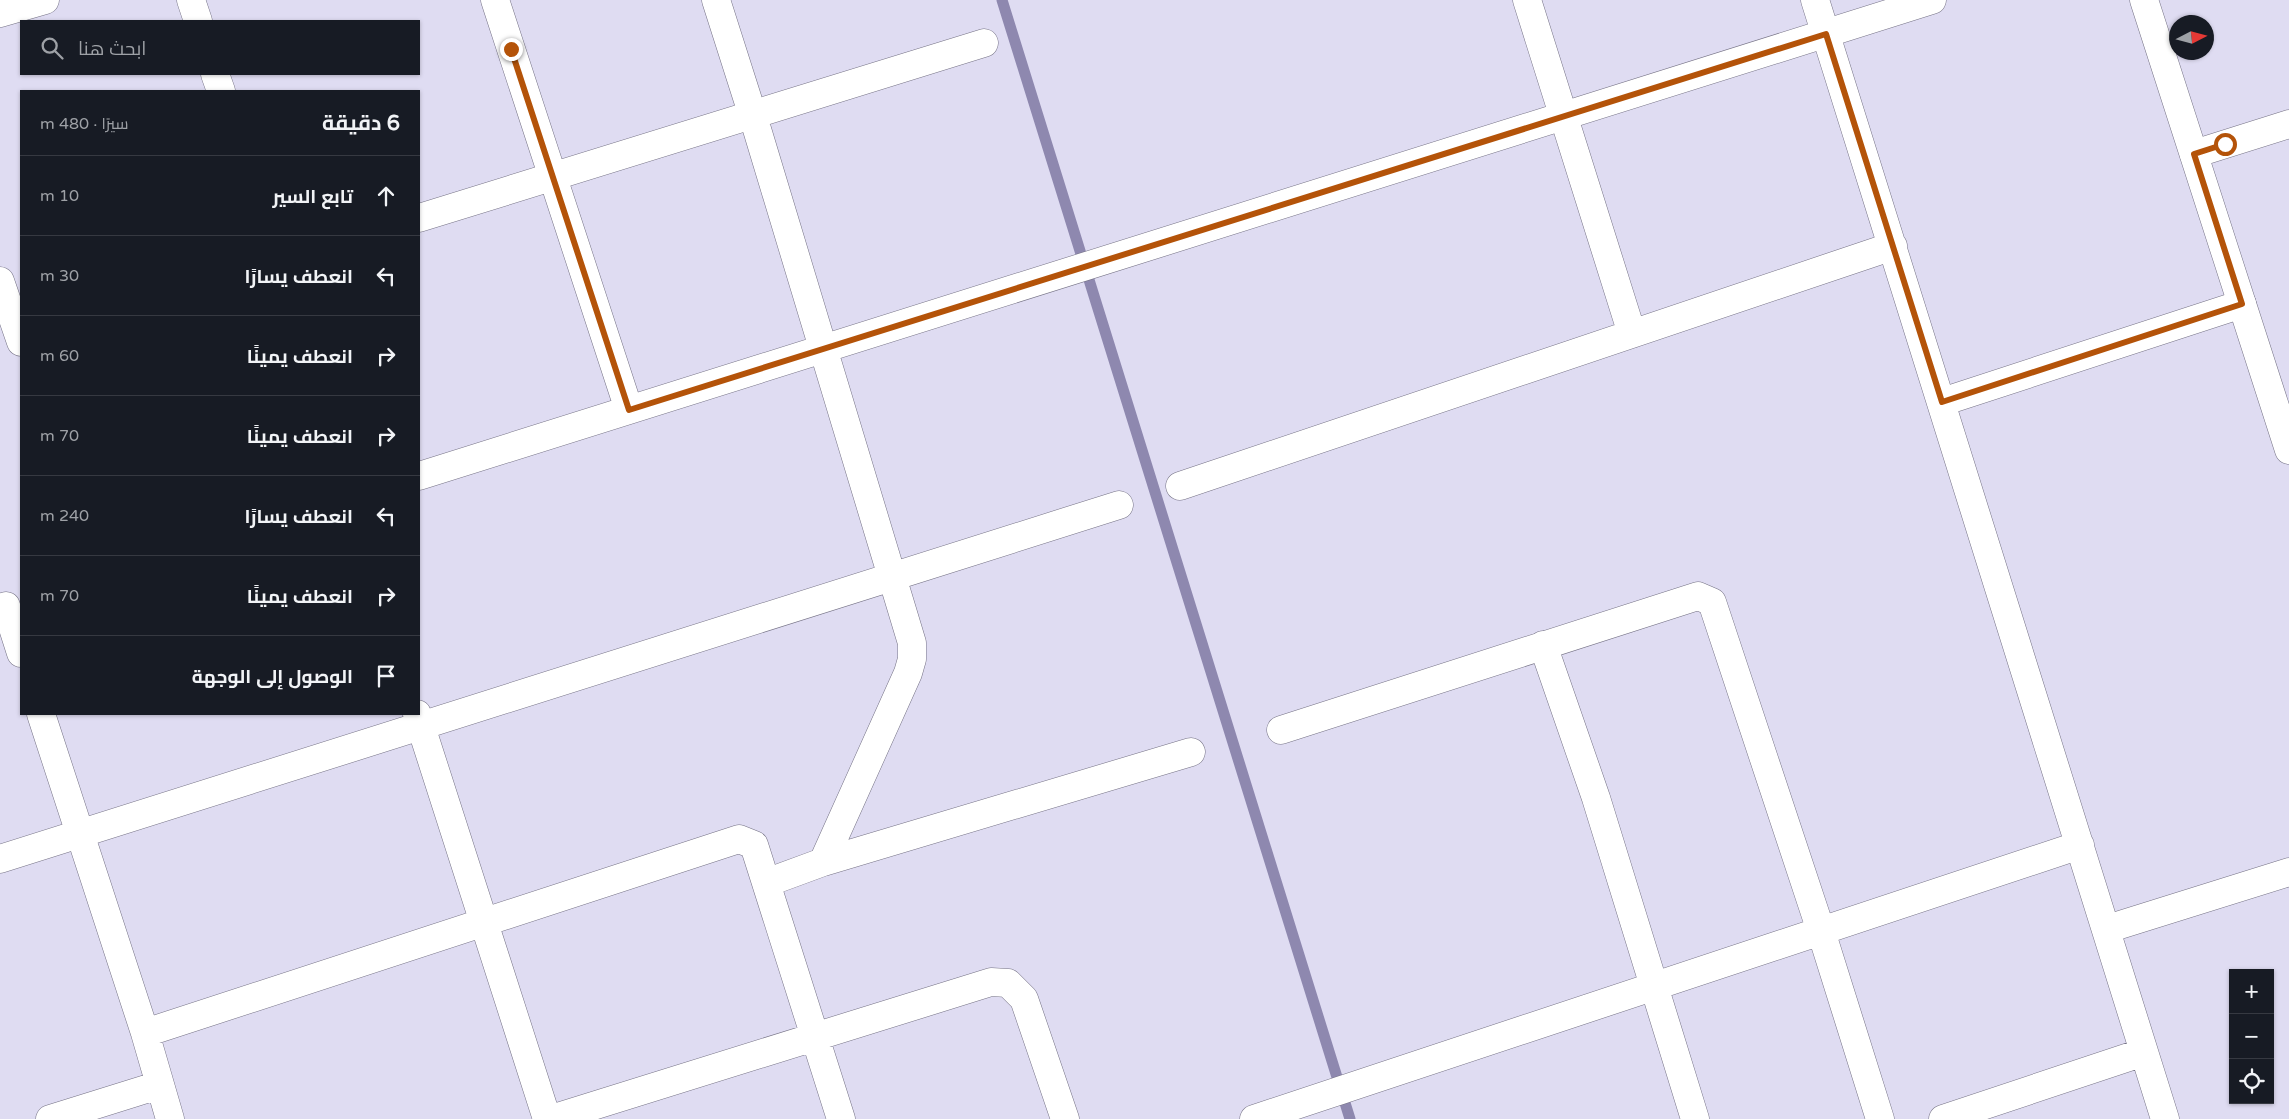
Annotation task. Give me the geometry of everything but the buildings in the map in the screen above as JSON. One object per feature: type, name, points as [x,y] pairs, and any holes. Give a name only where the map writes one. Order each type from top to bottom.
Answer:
[{"type":"street","points":[[0,13],[45,0]]},
{"type":"street","points":[[191,0],[198,20]]},
{"type":"street","points":[[495,0],[629,410]]},
{"type":"street","points":[[716,0],[753,116],[912,643],[912,659],[823,862]]},
{"type":"street","points":[[1527,0],[1562,117],[1632,334]]},
{"type":"street","points":[[1815,0],[2165,1119]]},
{"type":"street","points":[[420,476],[1932,0]]},
{"type":"street","points":[[2144,0],[2289,450]]},
{"type":"street","points":[[420,218],[552,175],[753,116],[984,44]]},
{"type":"street","points":[[215,75],[221,90]]},
{"type":"street","points":[[2194,154],[2289,124]]},
{"type":"street","points":[[1180,486],[1893,246]]},
{"type":"street","points":[[0,281],[20,340]]},
{"type":"street","points":[[1942,402],[2242,304]]},
{"type":"street","points":[[0,350],[20,343]]},
{"type":"street","points":[[0,859],[419,720],[892,577],[1120,505]]},
{"type":"street","points":[[1281,730],[1698,596],[1712,602],[1822,931],[1880,1119]]},
{"type":"street","points":[[9,605],[20,649]]},
{"type":"street","points":[[1543,645],[1596,798],[1695,1119]]},
{"type":"street","points":[[41,715],[145,1033],[170,1119]]},
{"type":"street","points":[[419,720],[547,1119]]},
{"type":"street","points":[[766,882],[823,862],[1191,752]]},
{"type":"street","points":[[145,1033],[739,839],[754,846],[813,1037],[841,1119]]},
{"type":"street","points":[[1254,1119],[2080,845]]},
{"type":"street","points":[[2107,930],[2289,872]]},
{"type":"street","points":[[552,1119],[683,1080],[813,1037],[991,982],[1008,982],[1024,999],[1065,1119]]},
{"type":"street","points":[[1944,1119],[2144,1052]]},
{"type":"street","points":[[50,1119],[159,1085]]},
{"type":"waterway","points":[[1002,0],[1350,1119]]},
{"type":"route","points":[[511,49],[629,410],[1826,34],[1942,402],[2242,304],[2194,154],[2225,144]]}]
